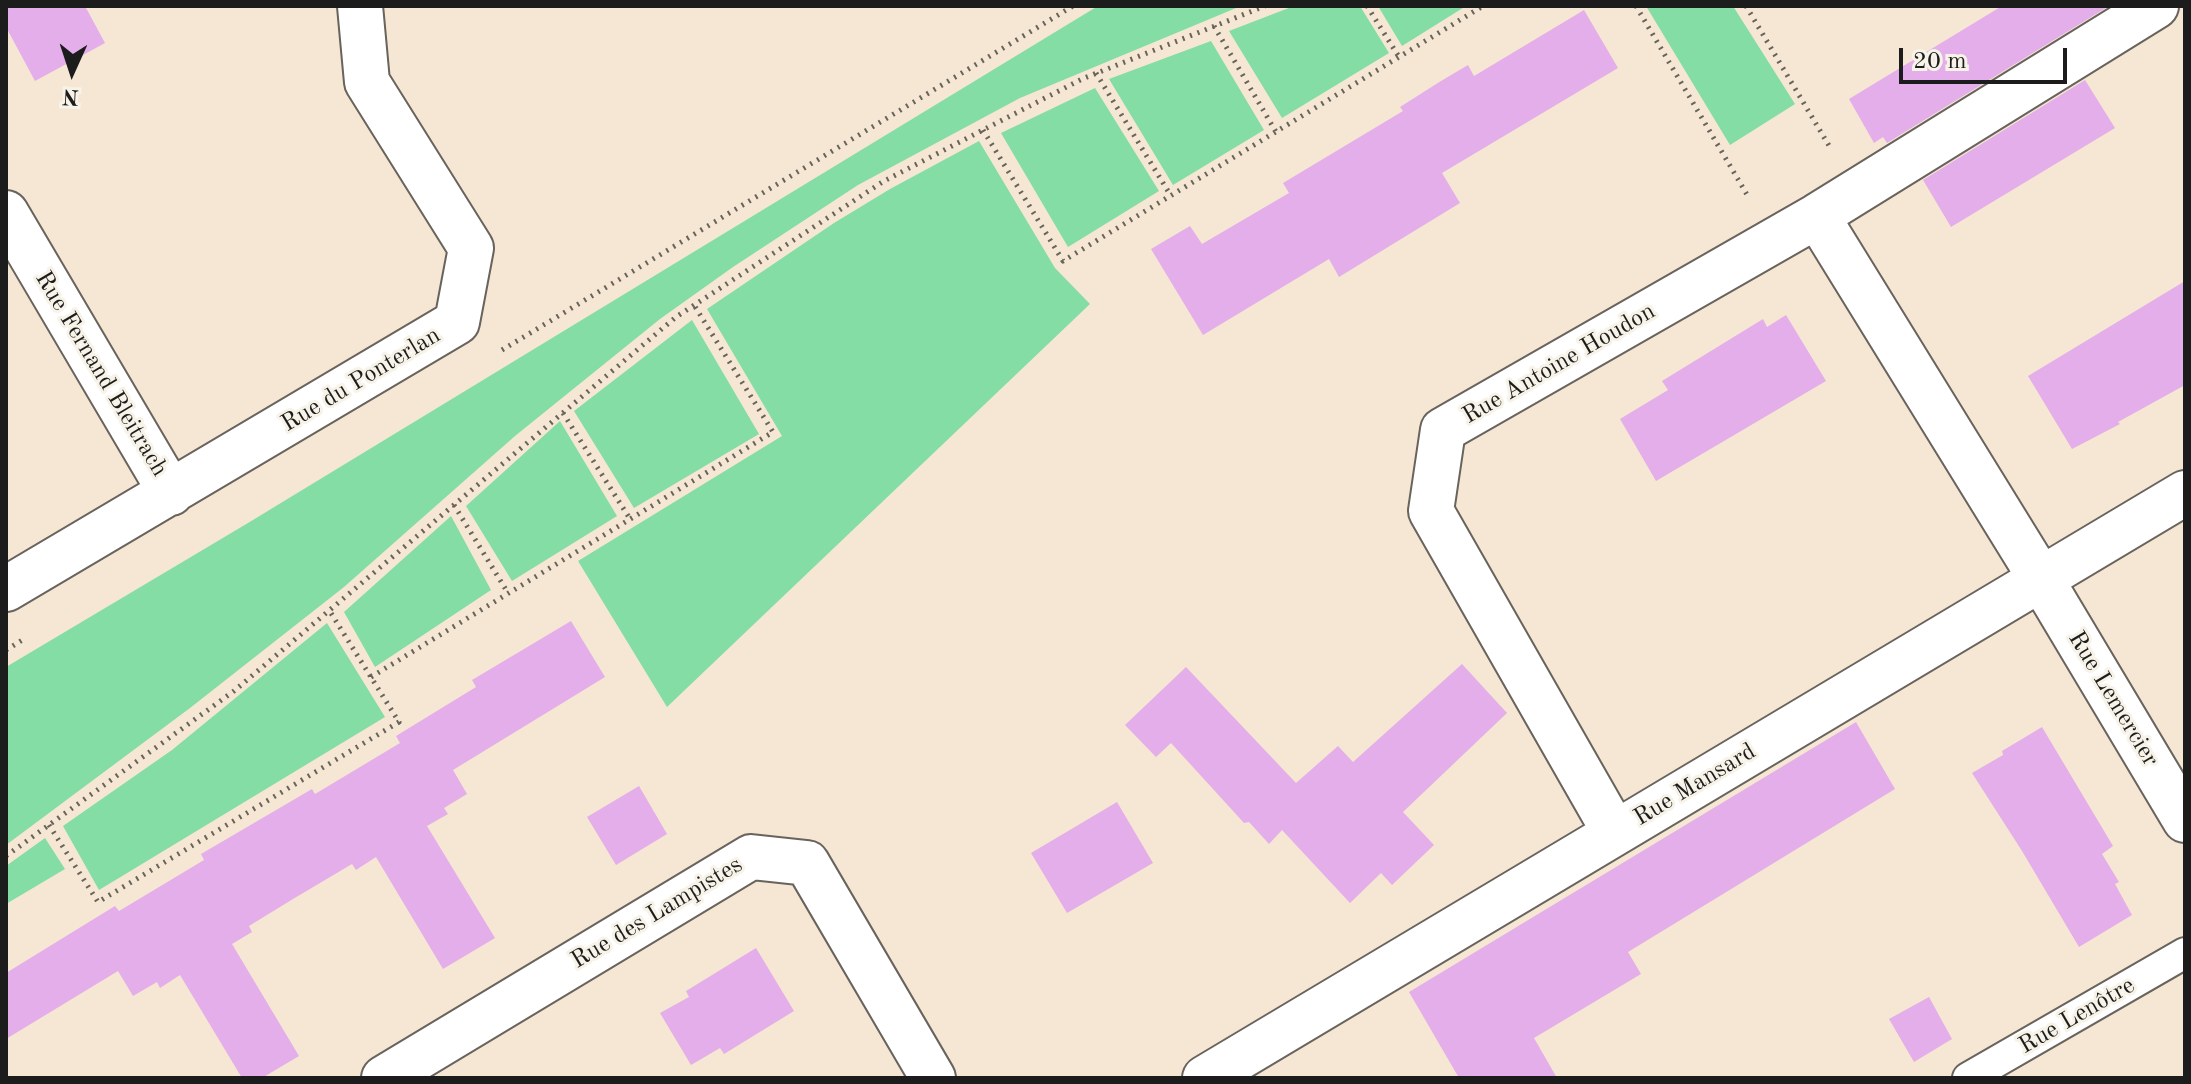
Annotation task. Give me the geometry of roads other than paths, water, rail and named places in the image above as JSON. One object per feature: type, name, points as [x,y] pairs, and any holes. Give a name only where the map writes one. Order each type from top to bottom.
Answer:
[{"type":"street","name":"Rue du Ponterlan","points":[[6,589],[457,322],[471,248],[367,82],[360,6]]},
{"type":"street","name":"Rue Antoine Houdon","points":[[1615,833],[1431,511],[1443,430],[1817,216],[2156,6]]},
{"type":"street","name":"Rue Fernand Bleitrach","points":[[6,213],[171,493]]},
{"type":"street","name":"Rue Lemercier","points":[[1817,216],[2041,579],[2185,820]]},
{"type":"street","name":"Rue Mansard","points":[[1205,1078],[2185,493]]},
{"type":"street","name":"Rue des Lampistes","points":[[384,1078],[751,857],[807,863],[933,1078]]},
{"type":"lane","name":"Rue Lenôtre","points":[[1968,1078],[2185,953]]}]
